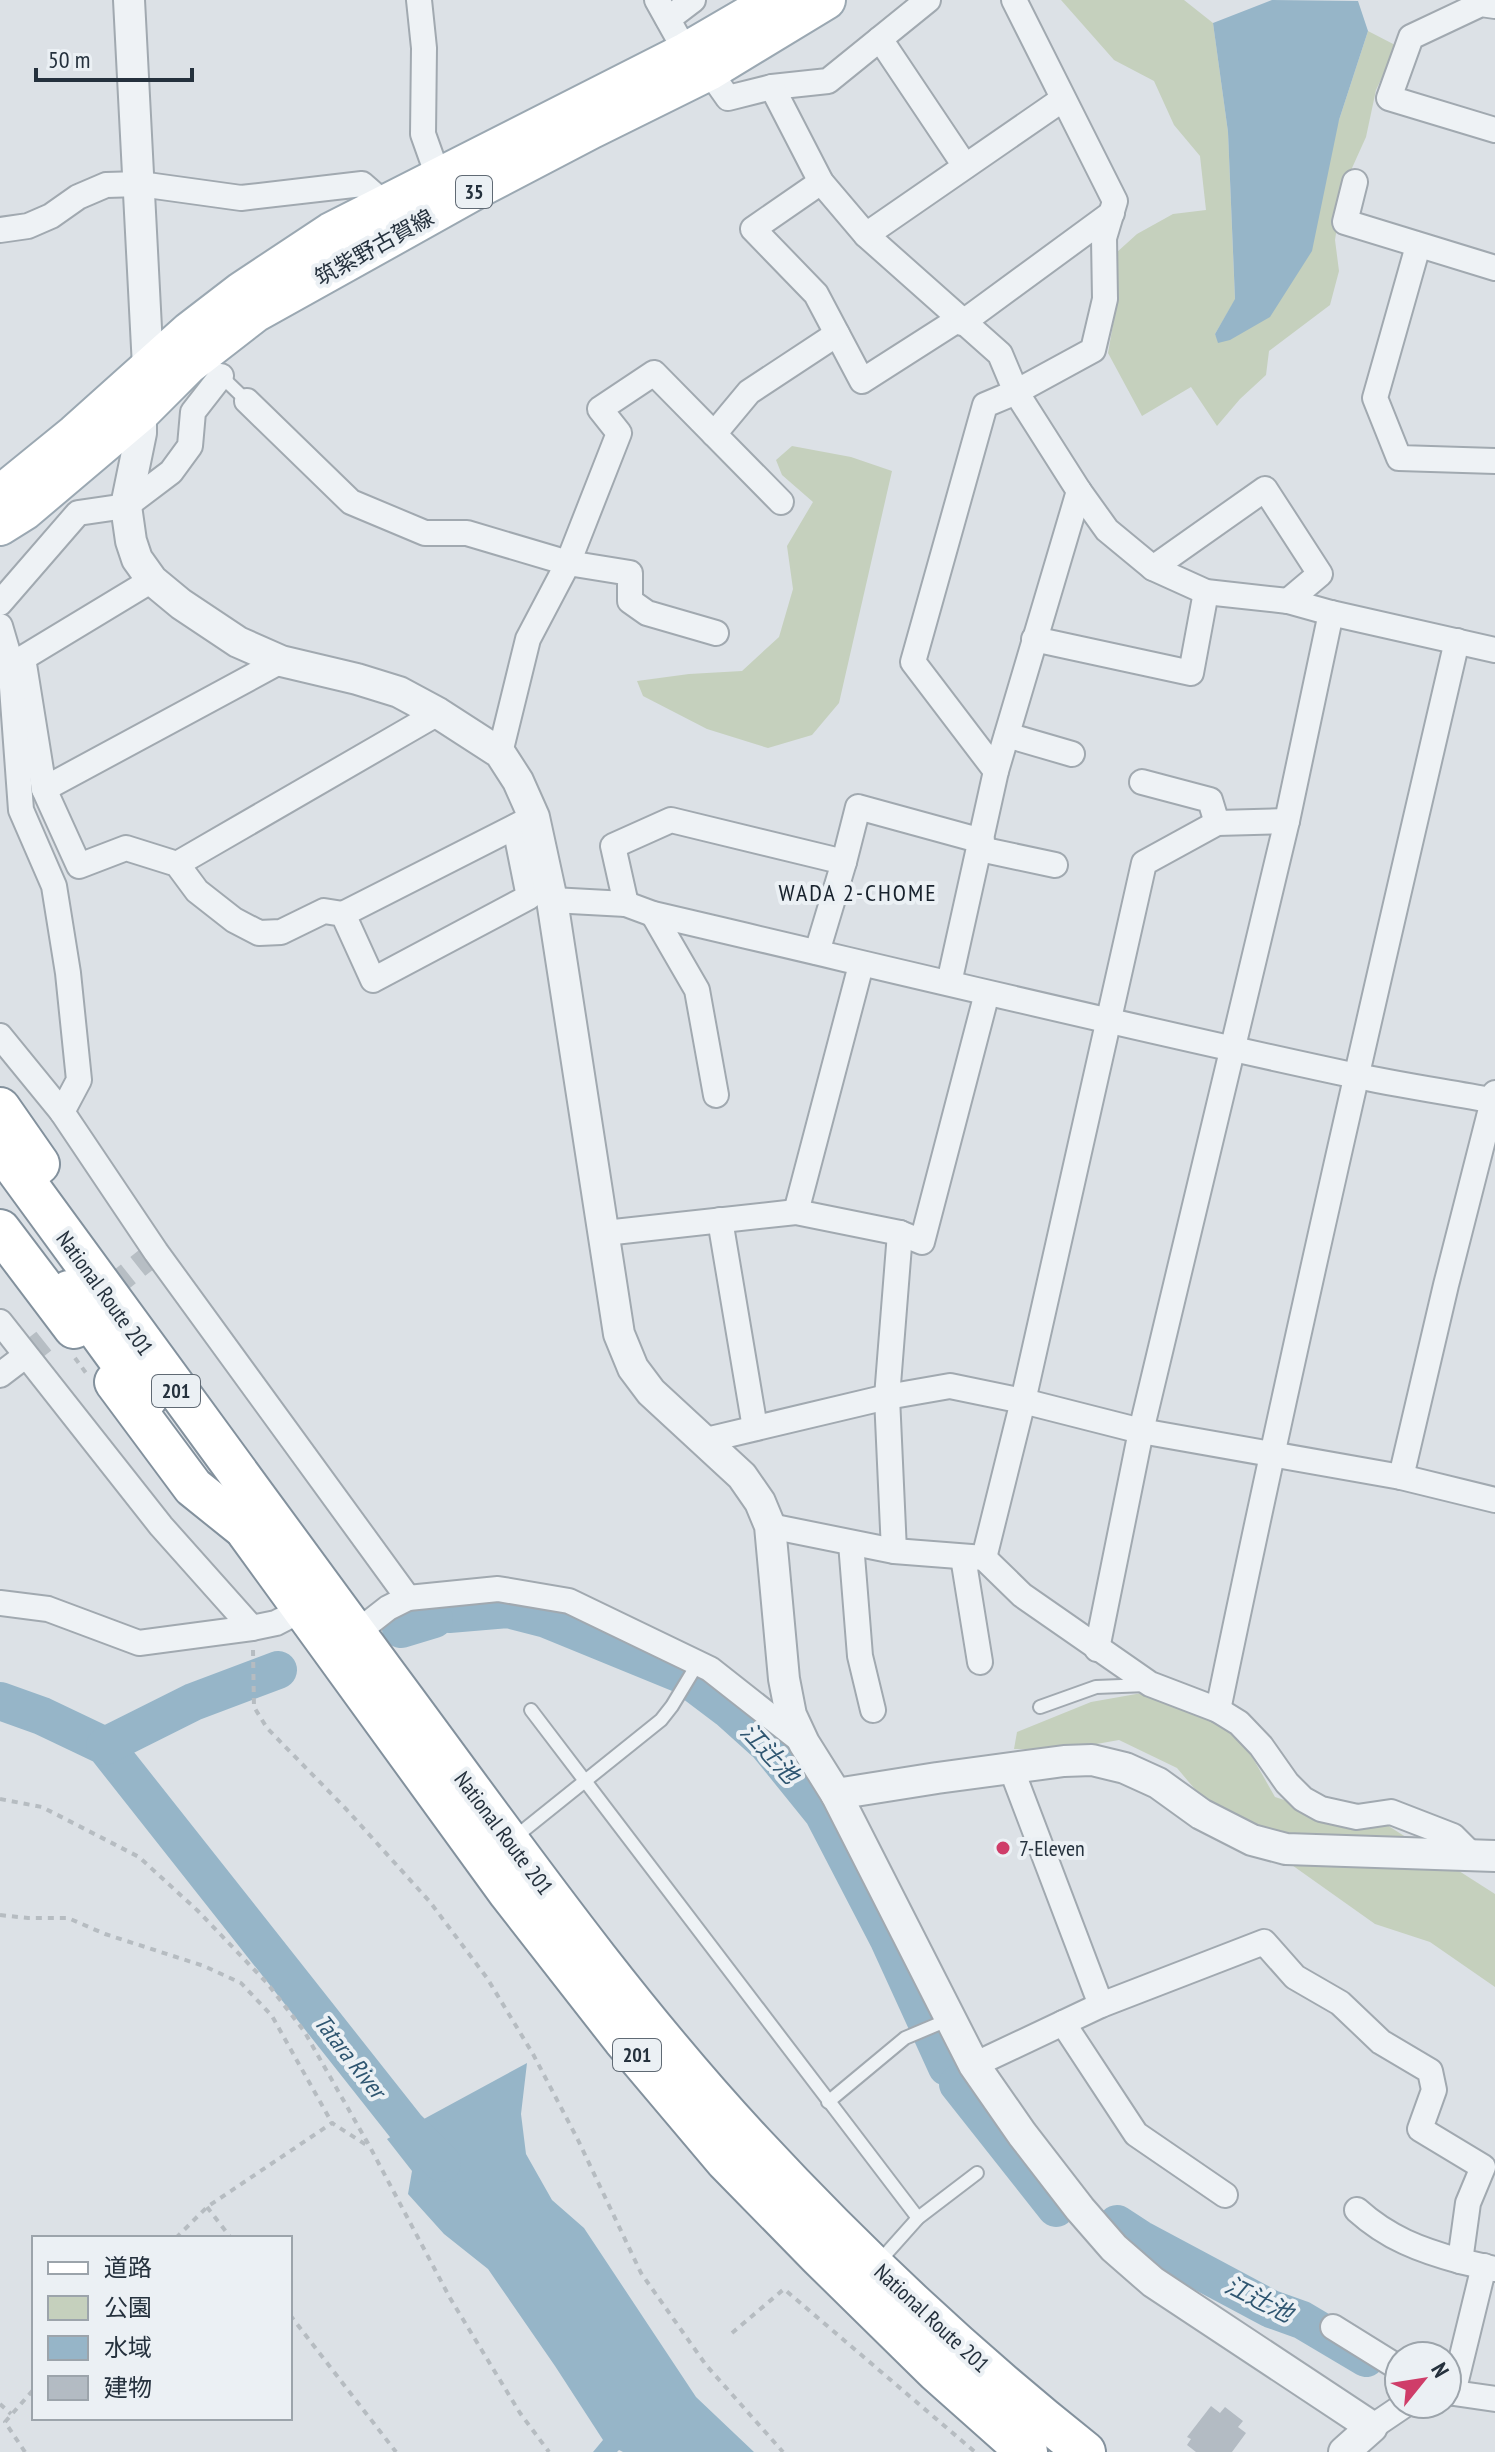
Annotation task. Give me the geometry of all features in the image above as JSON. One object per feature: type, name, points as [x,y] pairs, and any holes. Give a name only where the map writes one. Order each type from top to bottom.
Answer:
[{"type":"highway","name":"201","points":[[0,1108],[219,1422],[263,1530]]},
{"type":"highway","name":"National Route 201","points":[[0,1147],[204,1430],[263,1530],[303,1609],[509,1893],[623,2039],[726,2161],[936,2371],[1027,2452]]},
{"type":"highway","name":"National Route 201","points":[[0,1193],[106,1343],[263,1530],[356,1633],[509,1841],[670,2047],[752,2142],[875,2266],[960,2347],[1085,2452]]},
{"type":"highway","name":"201","points":[[0,1230],[193,1487],[263,1530]]},
{"type":"main road","name":"筑紫野古賀線","points":[[5,504],[141,412],[188,365],[255,313],[590,130],[698,62],[775,0]]},
{"type":"main road","name":"筑紫野古賀線","points":[[5,504],[148,367],[242,291],[331,232],[826,0]]},
{"type":"street","points":[[129,0],[148,367],[141,433],[126,506],[137,559],[152,580],[181,604],[238,642],[281,661],[399,692],[500,753],[518,781],[529,897],[373,980],[343,914]]},
{"type":"street","points":[[419,0],[424,48],[423,134],[439,179]]},
{"type":"street","points":[[693,0],[662,9],[698,62],[728,98],[772,87],[828,81],[928,0]]},
{"type":"street","points":[[996,771],[913,662],[985,405],[1016,392],[1093,350],[1105,299],[1104,238],[1115,201],[1014,0]]},
{"type":"street","points":[[1495,6],[1481,4],[1411,37],[1389,98],[1495,130]]},
{"type":"street","points":[[880,39],[965,166]]},
{"type":"street","points":[[772,87],[821,182],[866,235],[1000,354],[1016,392],[1079,491],[1107,530],[1153,568],[1206,592],[1288,601],[1495,650]]},
{"type":"street","points":[[866,235],[1063,99]]},
{"type":"street","points":[[821,182],[753,229],[816,294],[862,381],[960,321],[1112,213]]},
{"type":"street","points":[[1355,182],[1345,222],[1495,268]]},
{"type":"street","points":[[0,230],[28,226],[51,216],[78,197],[106,185],[140,184],[241,198],[362,184],[386,205]]},
{"type":"street","points":[[1418,246],[1375,398],[1399,458],[1495,461]]},
{"type":"street","points":[[714,434],[749,392],[837,334]]},
{"type":"street","points":[[500,753],[528,639],[568,563],[619,433],[600,409],[654,373],[781,502]]},
{"type":"street","points":[[0,603],[78,513],[126,506],[171,472],[190,446],[193,412],[221,376]]},
{"type":"street","points":[[247,401],[351,502],[425,533],[467,533],[568,563],[630,573],[630,601],[647,613],[716,633]]},
{"type":"street","points":[[1153,568],[1265,489],[1320,574],[1288,601]]},
{"type":"street","points":[[949,983],[996,771],[1079,491]]},
{"type":"street","points":[[152,580],[23,658],[44,789],[79,866],[126,848],[177,864],[197,891],[234,920],[259,933],[281,932],[324,911],[343,914],[524,822]]},
{"type":"street","points":[[1034,639],[1191,673],[1206,592]]},
{"type":"street","points":[[1097,1649],[1141,1431],[1287,821],[1331,613]]},
{"type":"street","points":[[0,626],[10,660],[21,810],[54,886],[68,973],[79,1080],[62,1112]]},
{"type":"street","points":[[1218,1710],[1271,1453],[1457,641]]},
{"type":"street","points":[[44,789],[281,661]]},
{"type":"street","points":[[177,864],[438,713]]},
{"type":"street","points":[[1007,735],[1072,754]]},
{"type":"street","points":[[1142,782],[1210,800],[1217,823]]},
{"type":"street","points":[[817,952],[858,807],[1055,865]]},
{"type":"street","points":[[626,904],[613,846],[671,820],[844,862]]},
{"type":"street","points":[[980,1662],[973,1558],[1023,1401],[1144,863],[1217,823],[1287,821]]},
{"type":"street","points":[[524,822],[552,900],[619,1334],[633,1368],[651,1392],[742,1476],[760,1502],[770,1526],[784,1679],[791,1715],[804,1743],[836,1794],[974,2065],[1022,2134],[1114,2248],[1153,2282],[1372,2427]]},
{"type":"street","points":[[552,900],[626,904],[653,914],[861,965],[1231,1049],[1356,1076],[1494,1098],[1401,1477]]},
{"type":"street","points":[[653,914],[697,990],[716,1095]]},
{"type":"street","points":[[796,1212],[861,965]]},
{"type":"street","points":[[605,1233],[796,1212],[900,1233],[922,1242],[987,993]]},
{"type":"street","points":[[0,1036],[62,1112],[156,1252],[408,1598]]},
{"type":"street","points":[[720,1220],[755,1428]]},
{"type":"street","points":[[894,1551],[887,1397],[900,1233]]},
{"type":"street","points":[[0,1322],[161,1526],[252,1628]]},
{"type":"street","points":[[0,1375],[25,1356]]},
{"type":"street","points":[[702,1441],[887,1397],[950,1386],[1141,1431],[1401,1477],[1495,1500]]},
{"type":"street","points":[[770,1526],[894,1551],[973,1558],[1150,1684],[1218,1710],[1239,1723],[1303,1799],[1321,1809],[1357,1817],[1391,1812],[1453,1836],[1484,1855]]},
{"type":"street","points":[[851,1543],[860,1656],[873,1710]]},
{"type":"street","points":[[356,1633],[388,1608],[408,1598],[498,1589],[569,1601],[710,1669],[804,1743]]},
{"type":"street","points":[[0,1603],[48,1609],[139,1643],[252,1628],[276,1623],[303,1609]]},
{"type":"street","points":[[836,1794],[1011,1768],[1092,1760],[1125,1768],[1158,1783],[1201,1814],[1252,1840],[1286,1849],[1484,1855]]},
{"type":"street","points":[[1011,1768],[1101,2005]]},
{"type":"street","points":[[974,2065],[1101,2005],[1264,1942],[1295,1977],[1340,2003],[1381,2042],[1430,2071],[1434,2090],[1420,2129],[1483,2167],[1468,2203],[1480,2265],[1462,2340]]},
{"type":"street","points":[[1063,2023],[1136,2134],[1225,2195]]},
{"type":"street","points":[[1357,2210],[1376,2227],[1422,2251],[1480,2265]]},
{"type":"street","points":[[1333,2327],[1383,2358]]},
{"type":"street","points":[[1463,2394],[1495,2399]]},
{"type":"street","points":[[1344,2452],[1383,2420]]},
{"type":"lane","points":[[221,376],[247,401]]},
{"type":"lane","points":[[509,1841],[661,1720],[698,1663]]},
{"type":"lane","points":[[1040,1707],[1096,1687],[1150,1684]]},
{"type":"lane","points":[[531,1710],[918,2218]]},
{"type":"lane","points":[[828,2102],[905,2038],[950,2019]]},
{"type":"lane","points":[[875,2266],[918,2218],[977,2173]]},
{"type":"path","points":[[252,1628],[254,1707],[267,1728],[430,1902],[487,1978],[533,2054],[578,2140],[641,2273],[706,2365],[783,2452]]},
{"type":"path","points":[[0,1799],[42,1807],[139,1857],[198,1911],[267,1983],[304,2031],[450,2298],[520,2413],[549,2452]]},
{"type":"path","points":[[0,1915],[68,1918],[105,1934],[204,1966],[241,1983],[272,2016],[332,2123],[370,2147]]},
{"type":"path","points":[[178,2236],[207,2207],[332,2123]]},
{"type":"path","points":[[207,2207],[229,2236]]},
{"type":"path","points":[[732,2333],[784,2289],[975,2452]]},
{"type":"path","points":[[292,2318],[396,2452]]},
{"type":"path","points":[[25,2452],[5,2422],[32,2391]]},
{"type":"path","points":[[0,2404],[11,2414]]},
{"type":"green space","points":[[1061,0],[1184,0],[1213,23],[1228,132],[1235,300],[1215,334],[1219,342],[1339,120],[1368,31],[1397,46],[1376,90],[1366,137],[1343,188],[1335,240],[1339,271],[1330,305],[1269,351],[1266,375],[1217,426],[1191,387],[1142,416],[1108,353],[1118,296],[1116,253],[1137,234],[1173,214],[1206,210],[1200,156],[1174,125],[1154,81],[1114,60]]},
{"type":"green space","points":[[792,446],[851,457],[892,471],[839,703],[812,735],[768,748],[707,729],[643,696],[637,681],[742,671],[779,637],[793,589],[787,546],[813,502],[782,475],[776,460]]},
{"type":"green space","points":[[1142,1693],[1202,1710],[1246,1746],[1275,1797],[1331,1815],[1387,1825],[1495,1894],[1495,1987],[1430,1942],[1375,1924],[1210,1807],[1177,1768],[1119,1740],[1063,1750],[1014,1749],[1017,1732],[1091,1702]]},
{"type":"water","points":[[1272,0],[1358,1],[1368,31],[1339,120],[1312,251],[1270,317],[1230,340],[1218,343],[1215,334],[1235,299],[1228,132],[1213,23]]},
{"type":"water","points":[[527,2063],[521,2114],[526,2154],[552,2200],[584,2228],[696,2397],[754,2452],[593,2452],[603,2440],[488,2269],[444,2234],[408,2194],[412,2171],[387,2139]]},
{"type":"building","points":[[1211,2406],[1220,2413],[1225,2407],[1243,2421],[1238,2427],[1246,2433],[1232,2452],[1196,2452],[1187,2445],[1191,2439],[1187,2437]]},
{"type":"waterway","name":"江辻池","points":[[449,1614],[508,1609],[546,1619],[683,1675],[768,1745],[823,1813],[889,1940],[947,2067]]},
{"type":"waterway","name":"江辻池","points":[[401,1629],[434,1619]]},
{"type":"waterway","name":"江辻池","points":[[105,1746],[193,1702],[278,1670]]},
{"type":"waterway","name":"Tatara River","points":[[0,1701],[42,1716],[105,1746],[407,2128],[442,2163]]},
{"type":"waterway","name":"江辻池","points":[[958,2084],[1056,2208]]},
{"type":"waterway","name":"江辻池","points":[[1117,2224],[1271,2309],[1302,2320],[1366,2358]]},
{"type":"tunnel","points":[[25,1356],[156,1252]]},
{"type":"place","name":"7-Eleven","points":[[1003,1848]]},
{"type":"district","name":"WADA 2-CHOME","points":[[858,892]]}]
